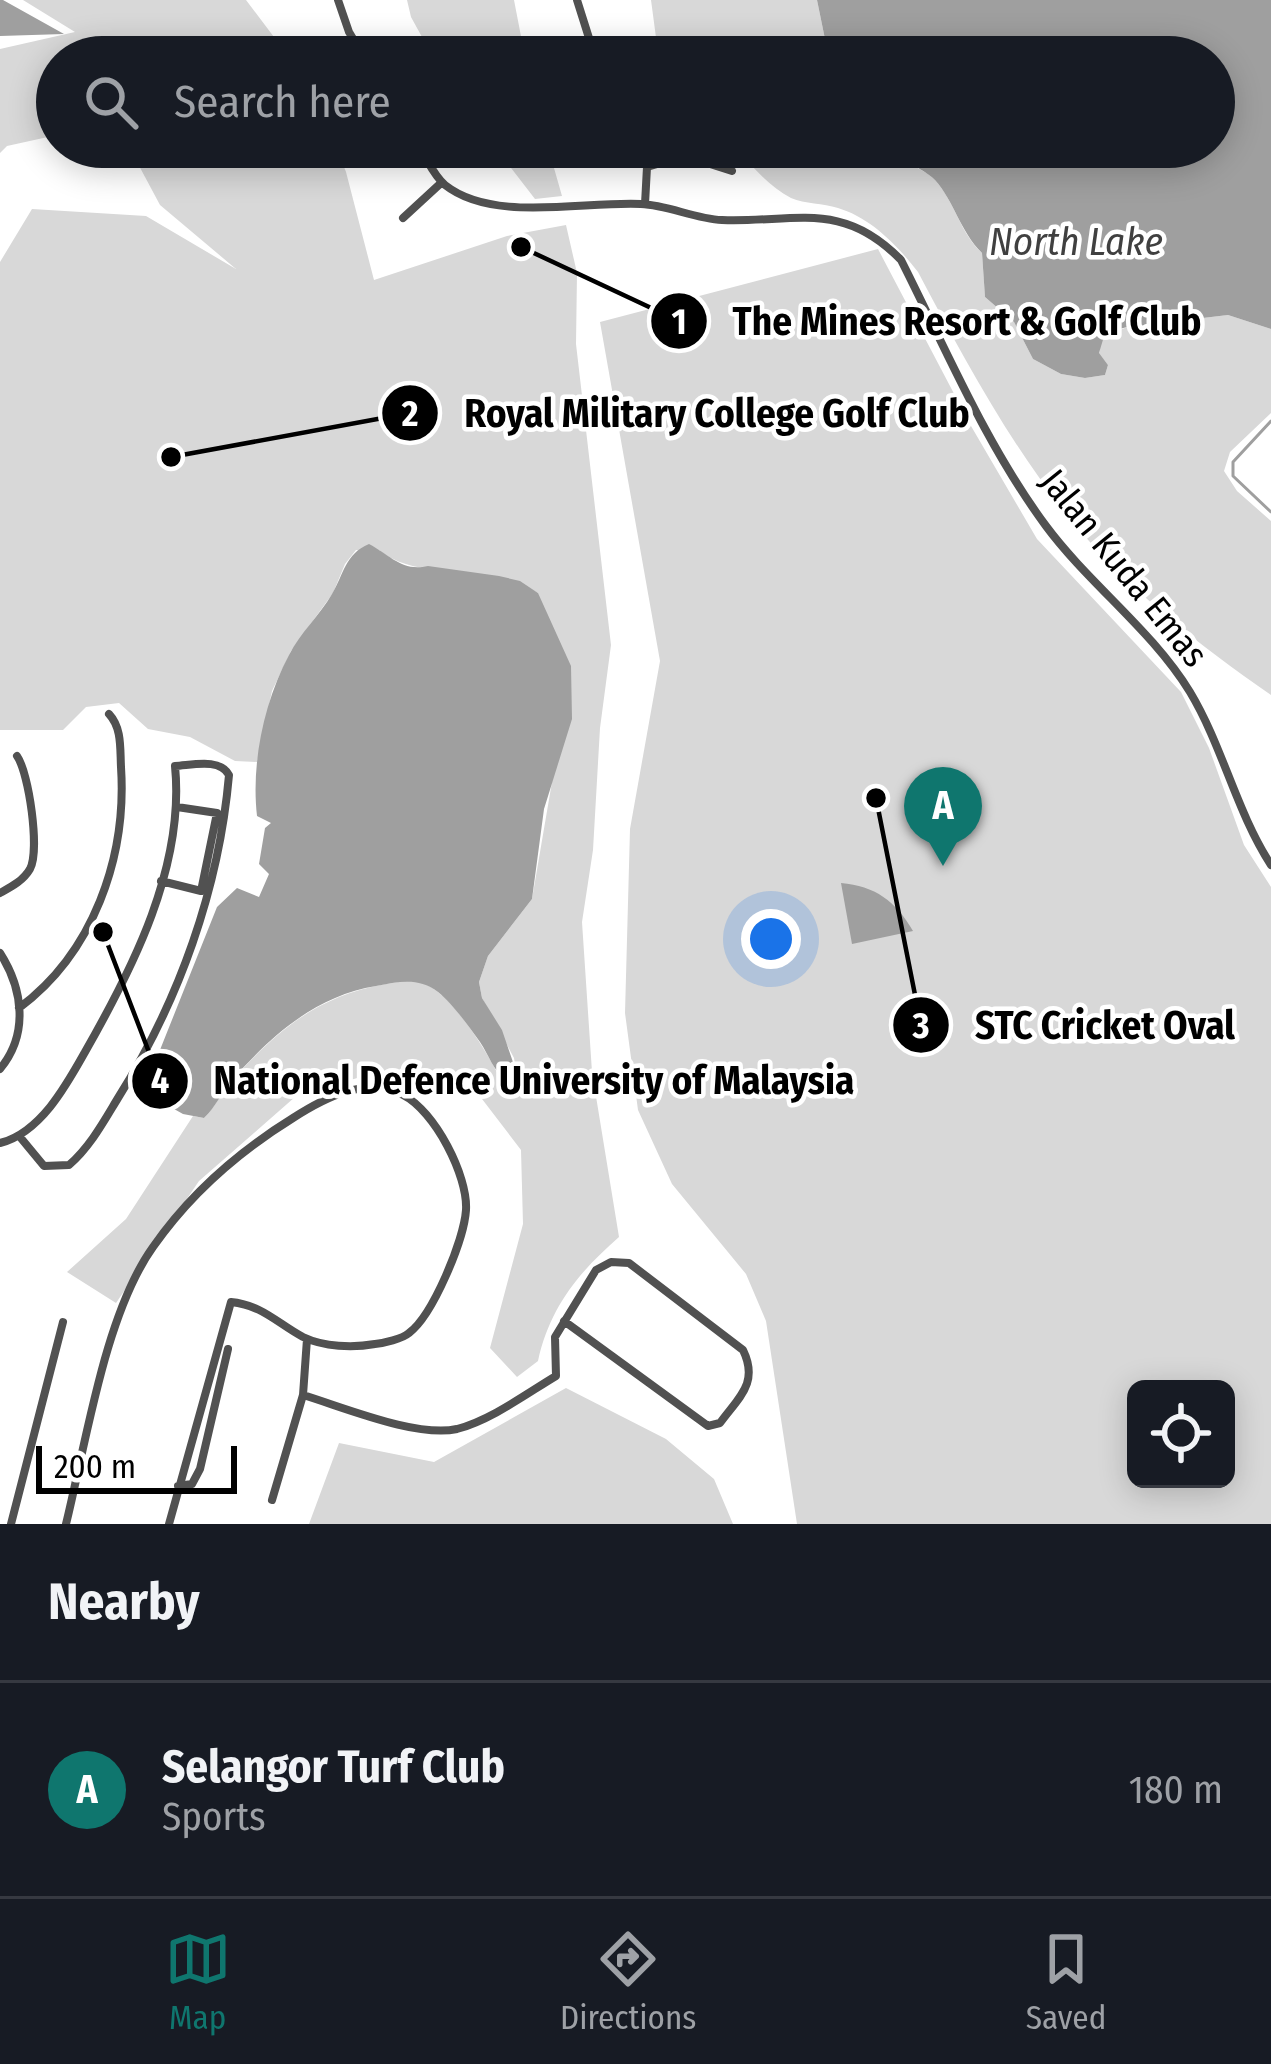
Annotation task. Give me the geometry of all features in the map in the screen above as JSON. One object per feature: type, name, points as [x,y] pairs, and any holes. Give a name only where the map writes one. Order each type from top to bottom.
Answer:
[{"type":"street","points":[[338,0],[351,36]]},
{"type":"street","points":[[577,0],[589,36]]},
{"type":"street","points":[[403,218],[441,183],[432,168]]},
{"type":"street","points":[[645,204],[647,168]]},
{"type":"street","points":[[723,168],[732,171]]},
{"type":"street","name":"Jalan Kuda Emas","points":[[441,183],[469,200],[497,206],[645,204],[719,220],[812,215],[863,230],[901,260],[982,421],[1045,525],[1190,692],[1249,831],[1271,865]]},
{"type":"street","points":[[20,1008],[58,977],[82,937],[116,853],[122,784],[118,724],[110,714]]},
{"type":"street","points":[[0,893],[28,872],[35,844],[25,770],[17,756]]},
{"type":"street","points":[[0,1144],[20,1137],[34,1125],[73,1072],[132,971],[161,881],[177,807],[176,766],[226,768],[230,775],[221,838],[206,902],[160,1028],[102,1124],[69,1165],[44,1166],[20,1137]]},
{"type":"street","points":[[161,881],[202,891],[217,813],[177,807]]},
{"type":"street","points":[[0,953],[14,979],[20,1008],[15,1041],[0,1069]]},
{"type":"street","points":[[66,1524],[128,1292],[151,1248],[203,1186],[255,1142],[329,1095],[374,1088],[405,1095],[433,1124],[462,1173],[466,1209],[460,1241],[430,1306],[409,1334],[376,1344],[338,1346],[307,1339],[255,1304],[231,1302],[169,1524]]},
{"type":"street","points":[[303,1395],[430,1431],[458,1429],[556,1376],[555,1337],[564,1321],[596,1270],[611,1262],[629,1263],[743,1350],[752,1367],[748,1384],[721,1424],[708,1426],[564,1321]]},
{"type":"street","points":[[10,1524],[63,1322]]},
{"type":"street","points":[[272,1500],[303,1395],[307,1339]]},
{"type":"street","points":[[178,1486],[192,1484],[200,1469],[229,1349]]},
{"type":"shaded area","points":[[23,0],[246,0],[273,36],[57,36],[75,32]]},
{"type":"shaded area","points":[[407,0],[514,0],[521,36],[421,36]]},
{"type":"shaded area","points":[[651,0],[817,0],[824,36],[656,36]]},
{"type":"shaded area","points":[[36,41],[36,140],[7,146],[0,153],[0,49]]},
{"type":"shaded area","points":[[140,168],[344,168],[374,280],[507,236],[566,225],[577,273],[576,344],[611,645],[582,922],[592,1072],[619,1237],[568,1292],[550,1324],[538,1361],[517,1377],[490,1348],[523,1224],[521,1150],[469,1082],[367,1075],[295,1097],[199,1181],[116,1303],[67,1272],[126,1219],[193,1116],[204,1118],[232,1080],[283,1031],[339,997],[386,984],[423,983],[456,1010],[499,1076],[511,1077],[516,1071],[514,1058],[482,998],[479,982],[488,956],[532,899],[553,776],[538,593],[497,578],[412,566],[379,550],[356,550],[333,593],[291,651],[272,691],[257,762],[235,761],[190,737],[148,729],[119,703],[86,707],[63,730],[0,730],[0,262],[32,209],[146,216],[236,269],[160,205]]},
{"type":"shaded area","points":[[511,168],[554,168],[562,196],[535,199]]},
{"type":"shaded area","points":[[754,168],[919,168],[930,175],[982,253],[985,297],[1014,322],[1033,359],[1061,374],[1105,375],[1108,365],[1099,354],[1101,338],[1127,327],[1228,315],[1271,329],[1271,413],[1230,452],[1224,471],[1237,491],[1271,521],[1271,695],[1165,615],[1072,521],[1008,432],[918,272],[892,243],[850,213],[796,200]]},
{"type":"shaded area","points":[[878,249],[1037,539],[1181,692],[1209,748],[1244,845],[1271,887],[1271,1524],[797,1524],[766,1321],[746,1274],[672,1184],[638,1110],[625,1013],[630,829],[660,661],[600,322]]},
{"type":"shaded area","points":[[566,1388],[666,1439],[714,1479],[733,1524],[309,1524],[339,1443],[434,1462]]},
{"type":"water","points":[[3,0],[64,34],[0,36]]},
{"type":"water","name":"North Lake","points":[[817,0],[1271,0],[1271,329],[1228,315],[1127,327],[1105,333],[1099,353],[1108,365],[1105,375],[1061,374],[1033,359],[1014,322],[985,297],[982,253],[942,188],[920,168],[1235,168],[1235,36],[824,36]]},
{"type":"water","points":[[369,544],[411,567],[520,581],[538,593],[571,666],[572,719],[544,809],[532,899],[488,956],[479,982],[516,1071],[506,1079],[502,1076],[438,992],[416,982],[393,983],[333,999],[296,1020],[231,1081],[204,1118],[183,1114],[149,1095],[146,1085],[217,907],[237,888],[259,897],[269,874],[259,864],[265,828],[271,823],[257,816],[256,775],[261,733],[273,693],[294,647],[327,602],[350,559]]},
{"type":"water","points":[[841,883],[883,897],[913,931],[852,944]]},
{"type":"waterway","points":[[1271,421],[1233,462],[1233,476],[1271,512]]},
{"type":"place","name":"The Mines Resort & Golf Club","points":[[521,247]]},
{"type":"place","name":"Royal Military College Golf Club","points":[[171,457]]},
{"type":"place","name":"STC Cricket Oval","points":[[876,798]]},
{"type":"place","name":"Selangor Turf Club","points":[[943,866]]},
{"type":"place","name":"National Defence University of Malaysia","points":[[103,932]]}]
